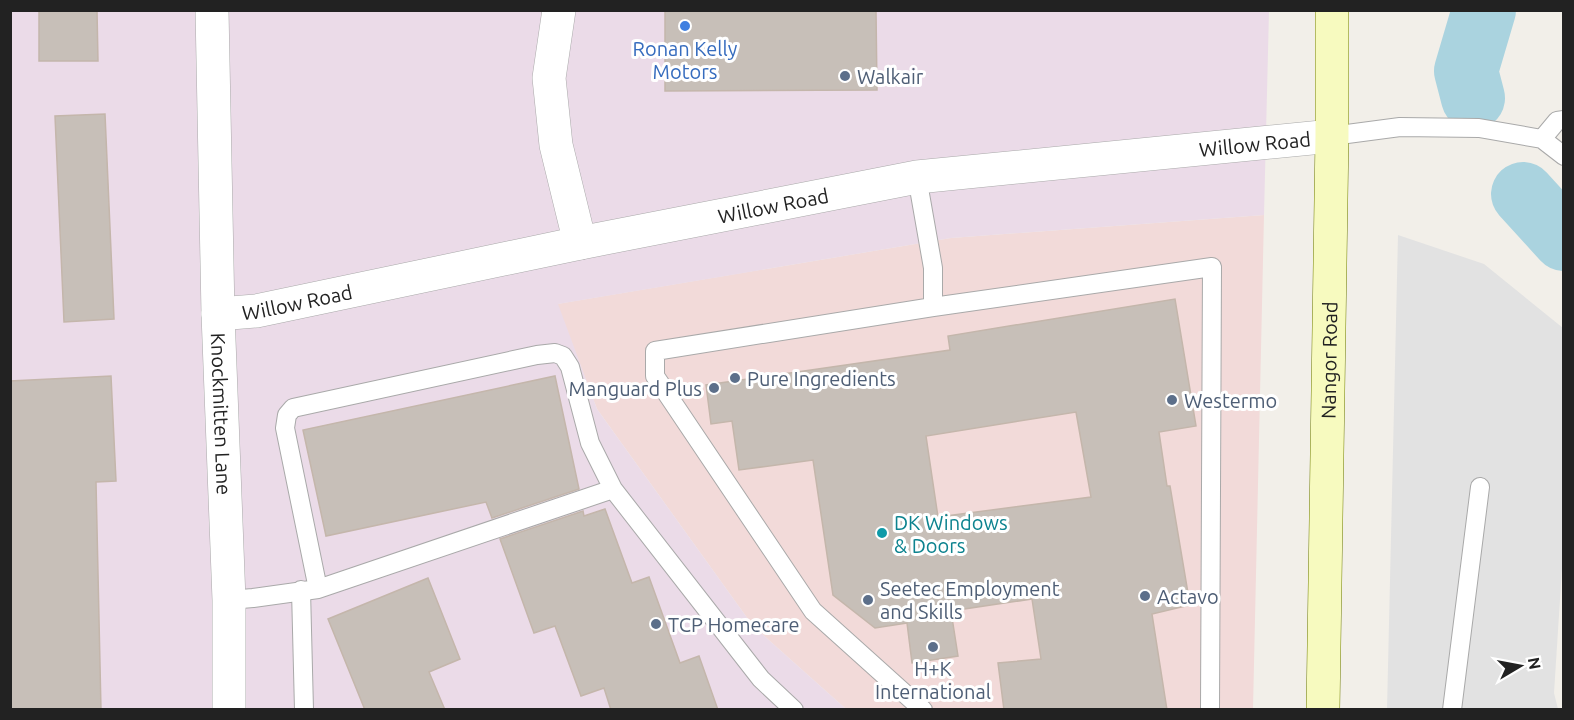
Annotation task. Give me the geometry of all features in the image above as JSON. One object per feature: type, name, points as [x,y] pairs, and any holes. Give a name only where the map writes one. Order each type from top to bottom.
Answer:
[{"type":"main road","name":"Nangor Road","points":[[1323,710],[1332,10]]},
{"type":"street","name":"Knockmitten Lane","points":[[212,10],[229,600],[229,710]]},
{"type":"street","points":[[558,10],[549,78],[556,145],[580,243]]},
{"type":"street","name":"Willow Road","points":[[219,314],[256,311],[580,243],[917,177],[1332,136]]},
{"type":"lane","points":[[1542,139],[1557,121],[1563,120]]},
{"type":"lane","points":[[1332,136],[1400,127],[1479,128],[1542,139],[1563,156]]},
{"type":"lane","points":[[917,177],[933,268],[933,307]]},
{"type":"lane","points":[[923,710],[813,611],[655,376],[655,351],[933,307],[1212,267],[1210,710]]},
{"type":"lane","points":[[304,710],[310,589],[285,428],[287,415],[293,408],[555,353],[563,356],[570,367],[590,443],[613,489],[760,679],[794,710]]},
{"type":"lane","points":[[1452,710],[1480,487]]},
{"type":"lane","points":[[229,600],[310,589],[613,489]]},
{"type":"shaded area","points":[[10,11],[1269,11],[1264,215],[951,238],[558,304],[597,409],[753,626],[846,709],[11,709]]},
{"type":"shaded area","points":[[1264,215],[1253,709],[846,709],[753,626],[597,409],[557,304],[951,238]]},
{"type":"shaded area","points":[[1398,235],[1484,264],[1563,328],[1564,537],[1554,693],[1558,709],[1387,710]]},
{"type":"building","points":[[39,10],[97,10],[98,61],[39,61]]},
{"type":"building","points":[[665,10],[876,10],[877,90],[665,91]]},
{"type":"building","points":[[105,114],[114,319],[64,322],[55,116]]},
{"type":"building","points":[[1175,299],[1196,426],[1159,432],[1190,605],[1152,614],[1167,710],[1004,710],[998,663],[1041,659],[1032,599],[951,611],[958,656],[912,663],[907,623],[875,628],[833,595],[813,460],[739,470],[732,421],[711,424],[706,385],[950,350],[948,336]],"holes":[[[1076,412],[1091,497],[938,517],[926,436]]]},
{"type":"building","points":[[111,376],[116,481],[96,482],[101,710],[10,710],[10,381]]},
{"type":"building","points":[[555,376],[579,489],[492,518],[486,502],[326,536],[303,430]]},
{"type":"building","points":[[605,509],[632,583],[649,577],[680,663],[699,656],[718,710],[611,710],[604,688],[581,696],[555,626],[534,633],[500,539],[583,511],[584,516]]},
{"type":"building","points":[[428,578],[460,659],[429,672],[445,710],[365,710],[328,619]]},
{"type":"waterway","points":[[1473,98],[1466,71],[1484,10]]},
{"type":"waterway","points":[[1523,194],[1564,239]]},
{"type":"place","name":"Ronan Kelly Motors","points":[[685,26]]},
{"type":"place","name":"Walkair","points":[[845,76]]},
{"type":"place","name":"Pure Ingredients","points":[[735,378]]},
{"type":"place","name":"Manguard Plus","points":[[714,388]]},
{"type":"place","name":"Westermo","points":[[1172,400]]},
{"type":"place","name":"DK Windows & Doors","points":[[882,533]]},
{"type":"place","name":"Actavo","points":[[1145,596]]},
{"type":"place","name":"Seetec Employment and Skills","points":[[868,600]]},
{"type":"place","name":"TCP Homecare","points":[[656,624]]},
{"type":"place","name":"H+K International","points":[[933,647]]}]
